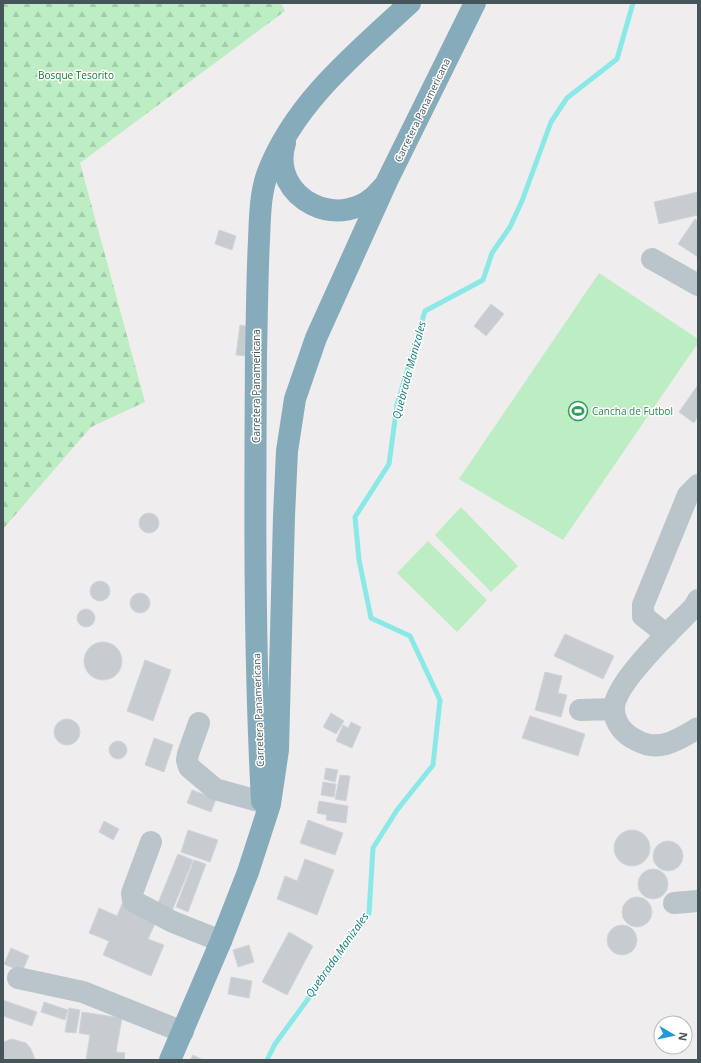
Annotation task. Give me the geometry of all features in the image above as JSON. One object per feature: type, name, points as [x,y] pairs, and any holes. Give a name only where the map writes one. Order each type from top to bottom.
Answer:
[{"type":"highway","name":"Carretera Panamericana","points":[[263,824],[257,715],[255,536],[257,269],[261,202],[268,173],[289,129],[328,79],[410,3]]},
{"type":"highway","name":"Carretera Panamericana","points":[[170,1060],[221,942],[248,872],[270,804],[278,750],[287,451],[295,399],[316,338],[387,181],[475,3]]},
{"type":"highway","points":[[289,129],[283,150],[284,172],[295,191],[312,205],[333,211],[354,209],[373,198],[387,181]]},
{"type":"lane","points":[[652,259],[698,285]]},
{"type":"lane","points":[[667,634],[643,616],[643,605],[688,495],[698,485]]},
{"type":"lane","points":[[698,600],[694,607],[645,657],[616,697],[613,709],[616,721],[626,736],[641,743],[662,746],[678,740],[698,728]]},
{"type":"lane","points":[[580,710],[613,709]]},
{"type":"lane","points":[[199,723],[188,754],[187,760],[189,768],[215,788],[262,802]]},
{"type":"lane","points":[[152,842],[132,893],[133,901],[173,922],[221,942]]},
{"type":"lane","points":[[674,903],[698,901]]},
{"type":"lane","points":[[18,978],[83,992],[183,1032]]},
{"type":"green space","name":"Bosque Tesorito","points":[[3,3],[281,3],[285,11],[80,163],[145,402],[91,427],[3,529]]},
{"type":"green space","name":"Cancha de Futbol","points":[[599,273],[698,339],[698,343],[563,540],[459,479]]},
{"type":"green space","points":[[461,507],[518,566],[491,592],[435,535]]},
{"type":"green space","points":[[428,541],[487,600],[457,632],[397,573]]},
{"type":"building","points":[[698,192],[698,215],[659,224],[654,202]]},
{"type":"building","points":[[695,219],[698,221],[698,257],[678,244]]},
{"type":"building","points":[[219,230],[236,236],[232,250],[215,244]]},
{"type":"building","points":[[491,304],[504,314],[486,336],[474,326]]},
{"type":"building","points":[[240,325],[251,327],[247,356],[236,355]]},
{"type":"building","points":[[698,385],[698,416],[694,423],[679,412]]},
{"type":"building","points":[[145,513],[153,513],[159,519],[159,527],[153,533],[145,533],[139,527],[139,519]]},
{"type":"building","points":[[96,581],[104,581],[110,587],[110,595],[104,601],[96,601],[90,595],[90,587]]},
{"type":"building","points":[[140,593],[147,596],[150,603],[147,610],[140,613],[133,610],[130,603],[133,596]]},
{"type":"building","points":[[86,609],[92,612],[95,618],[92,624],[86,627],[80,624],[77,618],[80,612]]},
{"type":"building","points":[[565,634],[614,656],[603,679],[554,656]]},
{"type":"building","points":[[103,642],[116,648],[122,661],[116,674],[103,680],[90,674],[84,661],[90,648]]},
{"type":"building","points":[[145,660],[171,670],[153,721],[127,711]]},
{"type":"building","points":[[545,672],[562,676],[558,693],[567,695],[561,717],[535,710]]},
{"type":"building","points":[[331,713],[344,721],[336,734],[323,727]]},
{"type":"building","points":[[530,716],[585,734],[578,756],[522,738]]},
{"type":"building","points":[[67,719],[76,723],[80,732],[76,741],[67,745],[58,741],[54,732],[58,723]]},
{"type":"building","points":[[351,722],[361,727],[352,748],[336,741],[343,725],[348,728]]},
{"type":"building","points":[[154,738],[173,745],[164,772],[145,765]]},
{"type":"building","points":[[114,741],[122,741],[127,746],[125,757],[122,759],[114,759],[109,754],[109,746]]},
{"type":"building","points":[[326,768],[338,770],[335,782],[324,779]]},
{"type":"building","points":[[340,775],[350,776],[346,801],[335,799]]},
{"type":"building","points":[[323,782],[336,784],[334,797],[321,795]]},
{"type":"building","points":[[192,790],[216,799],[211,812],[187,803]]},
{"type":"building","points":[[319,801],[348,806],[346,823],[326,820],[327,815],[317,813]]},
{"type":"building","points":[[308,820],[343,833],[335,855],[300,843]]},
{"type":"building","points":[[104,821],[119,829],[113,840],[99,832]]},
{"type":"building","points":[[188,830],[218,840],[210,862],[181,852]]},
{"type":"building","points":[[636,830],[645,835],[649,841],[649,855],[645,861],[636,866],[628,866],[619,861],[615,855],[614,844],[619,835],[625,831]]},
{"type":"building","points":[[668,841],[674,842],[682,850],[682,862],[674,870],[668,871],[662,870],[654,862],[653,856],[654,850],[662,842]]},
{"type":"building","points":[[178,854],[193,860],[171,913],[156,908]]},
{"type":"building","points":[[305,859],[334,870],[317,915],[277,899],[285,876],[297,881]]},
{"type":"building","points":[[194,860],[206,864],[188,912],[176,907]]},
{"type":"building","points":[[653,869],[659,870],[667,878],[667,890],[659,898],[653,899],[647,898],[639,890],[638,884],[639,878],[647,870]]},
{"type":"building","points":[[637,897],[643,898],[651,906],[651,918],[643,926],[637,927],[631,926],[623,918],[622,912],[623,906],[631,898]]},
{"type":"building","points":[[122,904],[157,919],[148,939],[164,945],[151,976],[103,955],[109,941],[89,933],[99,908],[117,916]]},
{"type":"building","points":[[622,925],[628,926],[636,934],[636,946],[628,954],[622,955],[616,954],[608,946],[607,940],[608,934],[616,926]]},
{"type":"building","points":[[289,932],[313,946],[287,995],[262,982]]},
{"type":"building","points":[[249,945],[254,962],[238,967],[233,950]]},
{"type":"building","points":[[11,948],[29,956],[22,972],[4,964]]},
{"type":"building","points":[[231,977],[252,981],[249,998],[228,994]]},
{"type":"building","points":[[3,1000],[37,1012],[32,1026],[3,1016]]},
{"type":"building","points":[[44,1002],[68,1010],[65,1020],[41,1012]]},
{"type":"building","points":[[69,1008],[80,1010],[76,1033],[65,1032]]},
{"type":"building","points":[[82,1012],[122,1018],[116,1052],[125,1053],[124,1060],[86,1060],[90,1035],[79,1033]]},
{"type":"building","points":[[12,1039],[26,1043],[31,1049],[35,1060],[3,1060],[3,1042]]},
{"type":"building","points":[[193,1055],[203,1060],[190,1060]]},
{"type":"waterway","name":"Quebrada Manizales","points":[[267,1060],[275,1044],[349,943],[369,913],[373,848],[397,810],[433,765],[440,700],[410,636],[371,618],[359,560],[355,517],[389,464],[397,405],[425,311],[483,280],[492,253],[510,227],[522,201],[551,122],[567,98],[617,59],[633,3]]},
{"type":"place","name":"Cancha de Futbol","points":[[578,411]]}]
